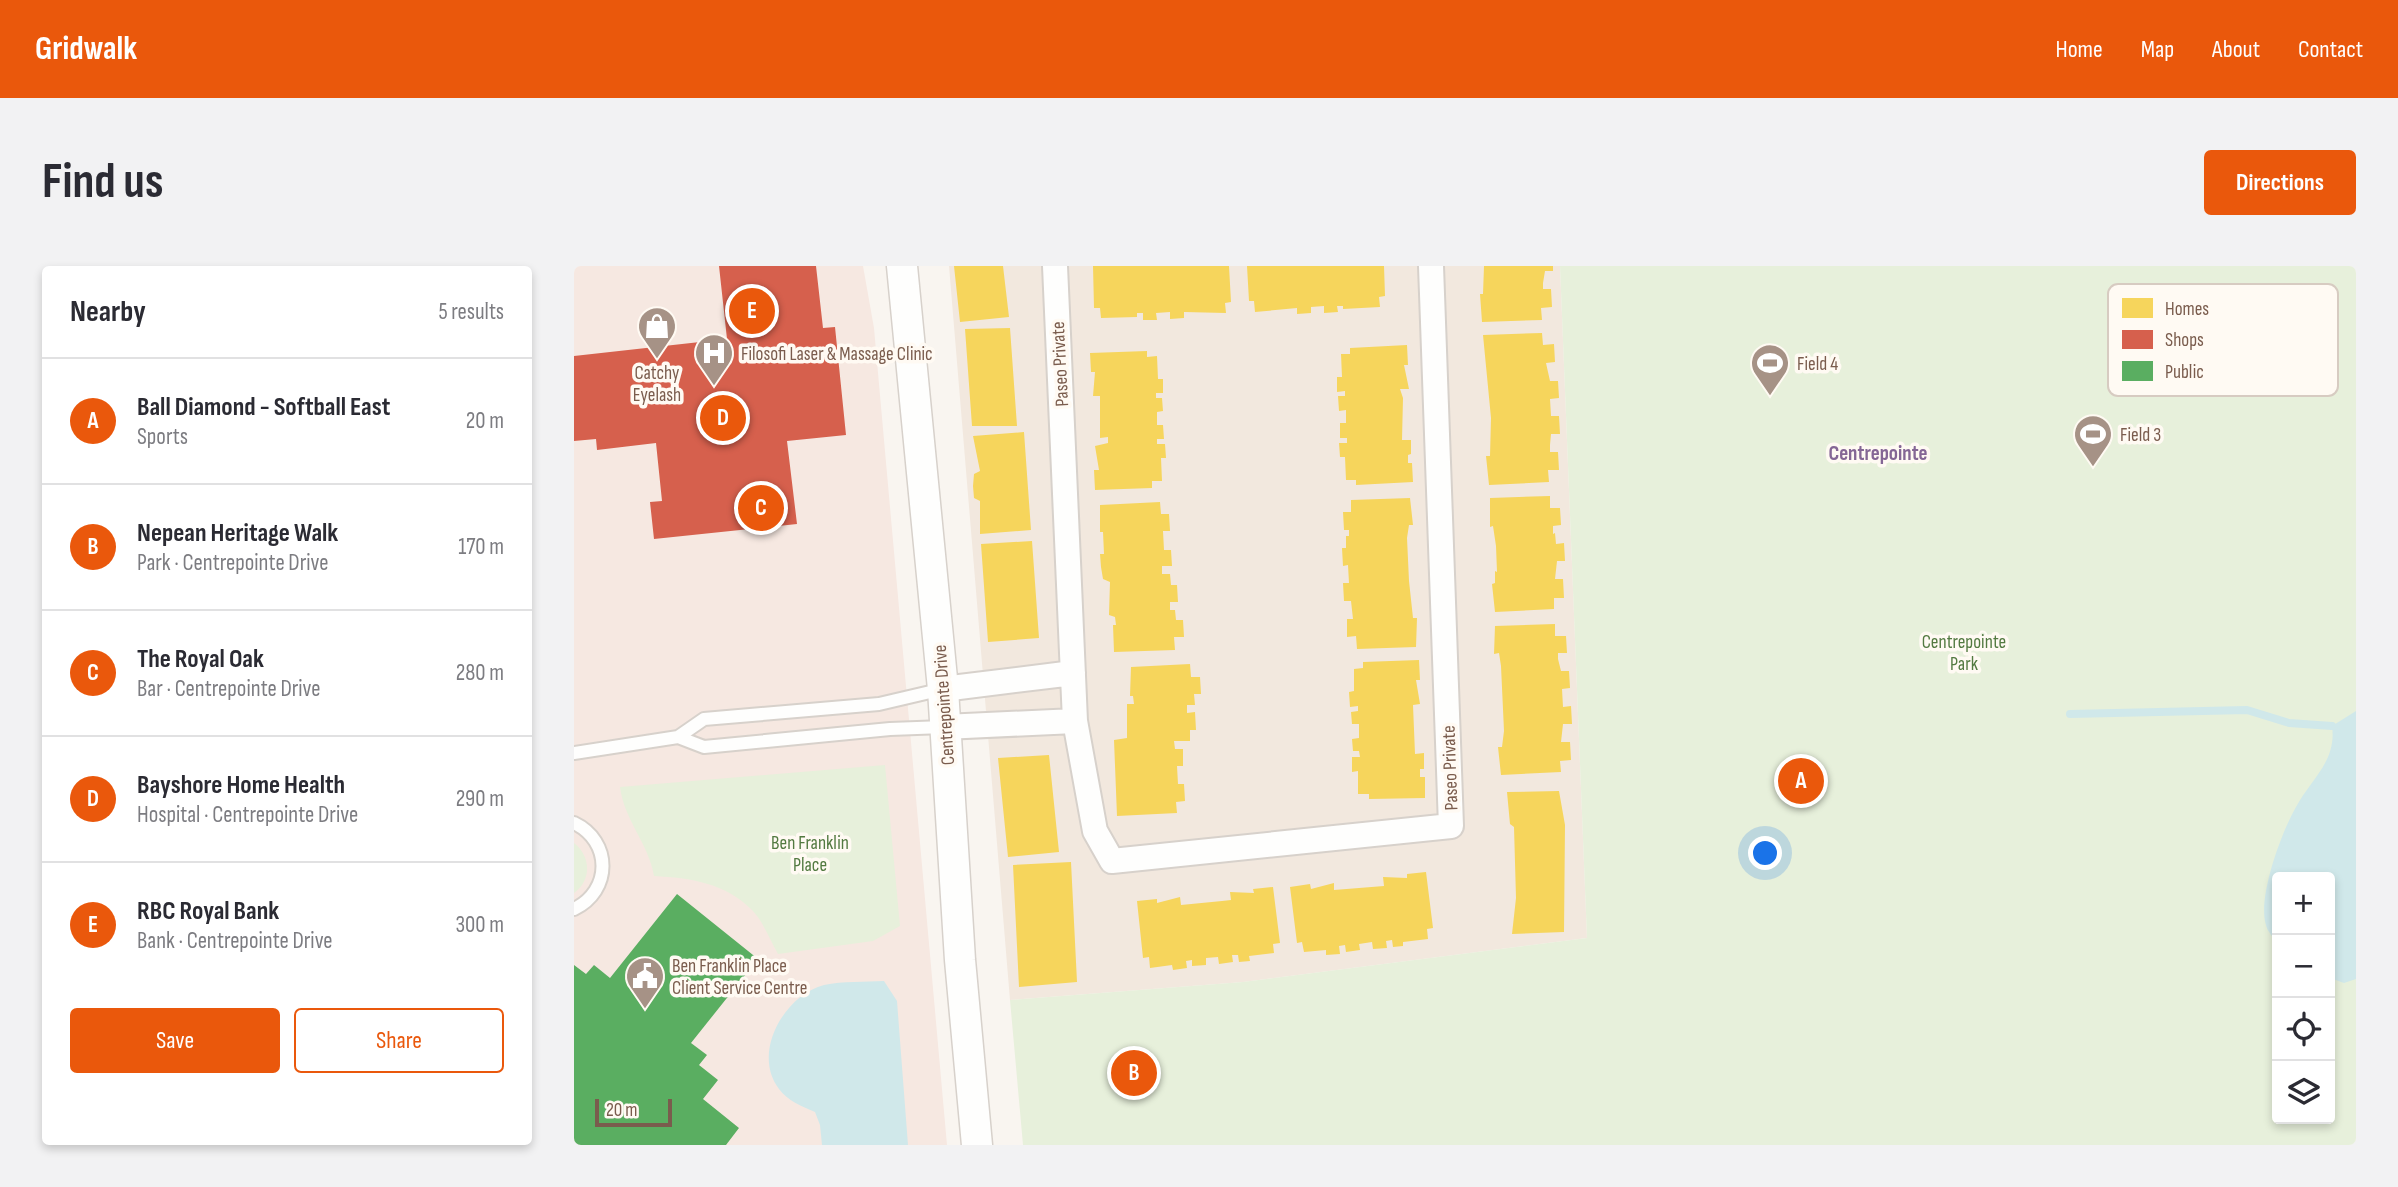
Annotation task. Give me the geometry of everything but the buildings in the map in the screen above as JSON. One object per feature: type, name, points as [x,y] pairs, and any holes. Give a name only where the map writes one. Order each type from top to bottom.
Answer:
[{"type":"street","name":"Centrepointe Drive","points":[[902,266],[943,689],[977,1145]]},
{"type":"street","name":"Paseo Private","points":[[1055,266],[1074,721],[1095,831],[1112,860],[1451,826],[1431,266]]},
{"type":"street","points":[[943,689],[1073,673]]},
{"type":"street","points":[[944,727],[1074,721]]},
{"type":"lane","points":[[574,752],[678,737],[704,719],[879,704],[943,689]]},
{"type":"lane","points":[[678,737],[704,747],[944,727]]},
{"type":"lane","points":[[574,823],[594,837],[604,865],[595,893],[574,909]]},
{"type":"shaded area","points":[[574,266],[863,266],[874,328],[947,1145],[574,1145]]},
{"type":"shaded area","points":[[949,266],[1560,266],[1587,938],[1243,982],[1010,1000]]},
{"type":"green space","name":"Centrepointe Park","points":[[1560,266],[2356,266],[2356,1145],[1023,1145],[1010,1000],[1243,982],[1587,938]]},
{"type":"green space","name":"Ben Franklin Place","points":[[885,765],[900,926],[873,941],[778,954],[756,914],[742,901],[707,884],[654,876],[647,853],[626,810],[620,787]]},
{"type":"green space","points":[[574,843],[584,854],[587,868],[584,882],[574,893]]},
{"type":"water","points":[[2356,711],[2356,979],[2344,983],[2335,980],[2335,872],[2272,872],[2272,935],[2264,913],[2268,882],[2278,848],[2296,807],[2327,760],[2333,738],[2332,726]]},
{"type":"water","points":[[884,981],[897,1001],[908,1145],[822,1145],[820,1125],[815,1112],[786,1097],[771,1074],[769,1059],[776,1027],[797,1000],[824,985]]},
{"type":"waterway","points":[[2070,714],[2247,710],[2289,723],[2332,726]]},
{"type":"place","name":"RBC Royal Bank","points":[[752,311]]},
{"type":"place","name":"Catchy Eyelash","points":[[657,360]]},
{"type":"place","name":"Filosofi Laser & Massage Clinic","points":[[714,387]]},
{"type":"place","name":"Field 4","points":[[1770,397]]},
{"type":"place","name":"Bayshore Home Health","points":[[723,418]]},
{"type":"place","name":"Field 3","points":[[2093,468]]},
{"type":"place","name":"The Royal Oak","points":[[761,508]]},
{"type":"place","name":"Ball Diamond - Softball East","points":[[1801,781]]},
{"type":"place","name":"Ben Franklin Place Client Service Centre","points":[[645,1010]]},
{"type":"place","name":"Nepean Heritage Walk","points":[[1134,1073]]},
{"type":"district","name":"Centrepointe","points":[[1878,453]]}]
